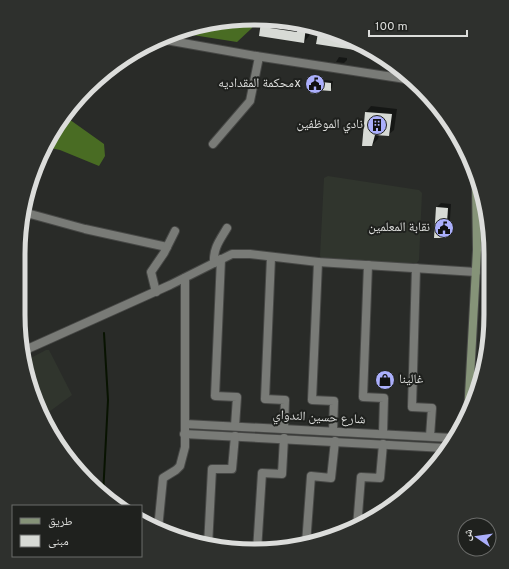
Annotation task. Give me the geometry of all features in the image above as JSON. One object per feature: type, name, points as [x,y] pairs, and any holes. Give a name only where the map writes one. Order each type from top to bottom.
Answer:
[{"type":"main road","points":[[469,396],[476,272],[476,195]]},
{"type":"street","points":[[170,41],[402,78]]},
{"type":"street","points":[[213,144],[250,101],[257,56]]},
{"type":"street","points":[[28,214],[85,229],[167,247]]},
{"type":"street","points":[[227,228],[213,254],[218,261],[215,396],[237,397],[235,426]]},
{"type":"street","points":[[156,292],[151,272],[167,247],[174,231]]},
{"type":"street","points":[[28,349],[44,340],[156,292],[232,254],[318,262],[476,272]]},
{"type":"street","points":[[271,257],[265,399],[285,400],[284,428]]},
{"type":"street","points":[[318,262],[312,400],[334,401],[333,431]]},
{"type":"street","points":[[368,265],[363,397],[384,398],[382,433]]},
{"type":"street","points":[[416,268],[412,407],[432,408],[430,436]]},
{"type":"street","points":[[159,523],[162,478],[176,470],[182,461],[185,447],[185,278]]},
{"type":"street","name":"شارع حسين الندواي","points":[[185,424],[382,433],[448,438]]},
{"type":"street","name":"شارع حسين الندواي","points":[[184,434],[284,438],[441,448]]},
{"type":"street","points":[[208,540],[212,469],[232,469],[235,436]]},
{"type":"street","points":[[257,544],[262,473],[282,474],[284,438]]},
{"type":"street","points":[[306,538],[311,476],[331,478],[335,441]]},
{"type":"street","points":[[357,519],[360,477],[380,478],[383,444]]},
{"type":"shaded area","points":[[328,176],[419,190],[422,193],[419,260],[416,264],[322,259],[320,256],[324,178]]},
{"type":"shaded area","points":[[46,350],[49,350],[72,395],[47,413],[37,388],[29,359]]},
{"type":"green space","points":[[239,25],[252,25],[252,28],[237,42],[190,35],[210,29]]},
{"type":"green space","points":[[69,119],[104,144],[105,156],[99,166],[60,150],[52,148]]},
{"type":"building","points":[[261,25],[270,25],[270,28],[297,32],[297,29],[306,31],[304,43],[259,36]]},
{"type":"building","points":[[318,34],[342,42],[359,51],[316,44]]},
{"type":"building","points":[[312,81],[331,83],[331,91],[318,90],[317,94],[310,93]]},
{"type":"building","name":"نادي الموظفين","points":[[365,112],[392,114],[389,136],[375,135],[372,146],[362,146]]},
{"type":"building","points":[[436,207],[448,208],[446,238],[434,238]]},
{"type":"waterway","points":[[103,487],[108,400],[104,333]]},
{"type":"place","name":"محكمة المقداديهx","points":[[315,84]]},
{"type":"place","name":"نادي الموظفين","points":[[377,125]]},
{"type":"place","name":"نقابة المعلمين","points":[[444,228]]},
{"type":"place","name":"غالينا","points":[[385,380]]}]
